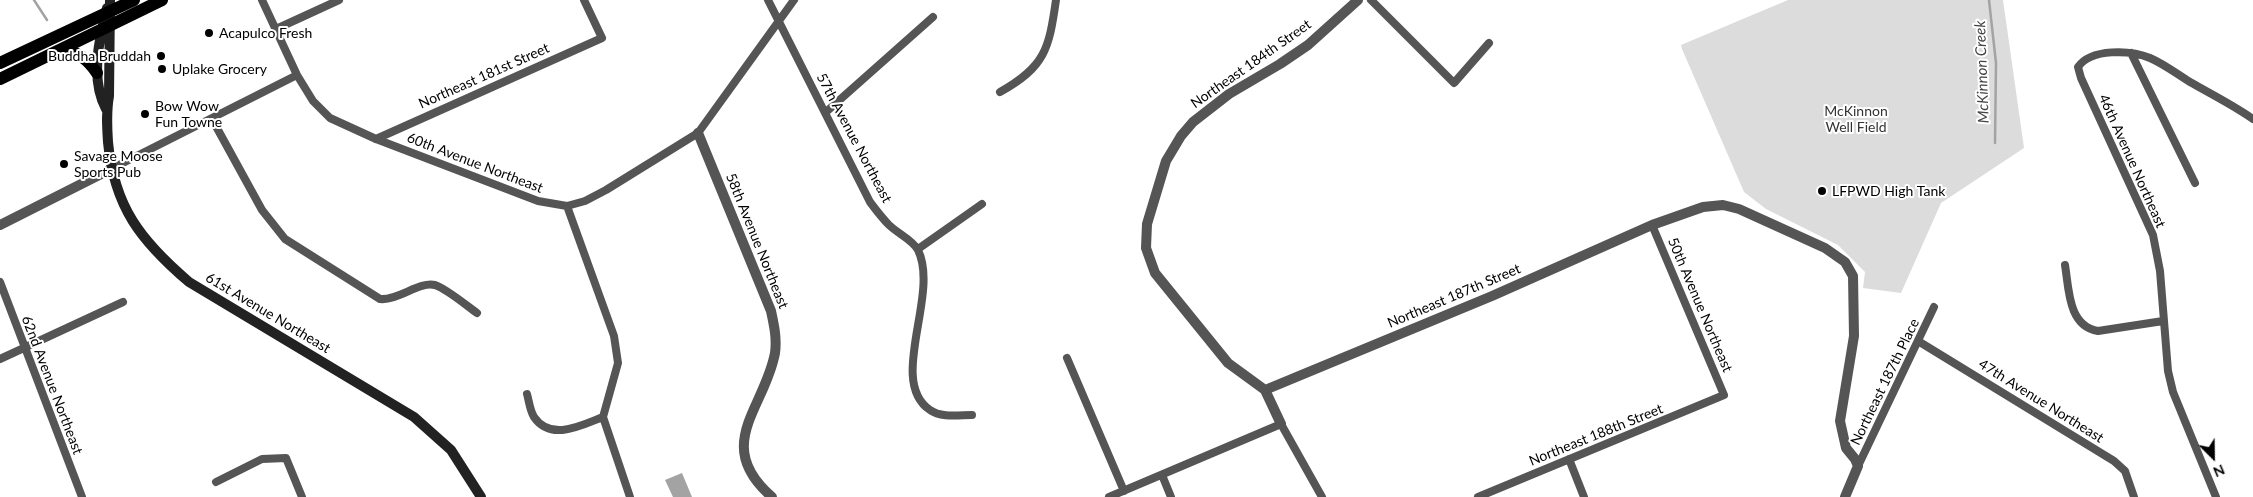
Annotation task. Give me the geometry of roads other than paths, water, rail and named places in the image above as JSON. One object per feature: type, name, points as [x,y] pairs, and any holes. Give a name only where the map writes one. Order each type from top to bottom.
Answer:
[{"type":"main road","points":[[0,63],[134,0]]},
{"type":"main road","points":[[0,79],[44,57],[108,13],[162,0]]},
{"type":"main road","name":"61st Avenue Northeast","points":[[106,109],[99,96],[97,73],[108,13]]},
{"type":"main road","name":"61st Avenue Northeast","points":[[108,13],[109,96],[106,109],[111,169],[119,196],[133,224],[173,268],[189,282],[414,417],[452,450],[481,497]]},
{"type":"main road","points":[[44,57],[65,50],[74,52],[88,61],[97,73]]},
{"type":"street","name":"60th Avenue Northeast","points":[[262,0],[297,75],[313,101],[330,118],[376,139],[538,201],[567,206]]},
{"type":"street","points":[[276,29],[339,0]]},
{"type":"street","name":"Northeast 181st Street","points":[[376,139],[602,38],[584,0]]},
{"type":"street","name":"57th Avenue Northeast","points":[[768,0],[870,202],[890,226],[918,249]]},
{"type":"street","points":[[630,497],[603,417],[618,363],[614,336],[567,206],[585,201],[606,190],[698,133],[794,0]]},
{"type":"street","points":[[1000,92],[1030,73],[1042,56],[1051,34],[1056,0]]},
{"type":"street","name":"Northeast 184th Street","points":[[1265,390],[1228,364],[1155,273],[1146,248],[1148,224],[1166,162],[1181,136],[1211,106],[1292,56],[1358,0]]},
{"type":"street","points":[[1371,0],[1454,83],[1489,43]]},
{"type":"street","points":[[826,112],[933,17]]},
{"type":"street","points":[[2131,53],[2150,58],[2252,116]]},
{"type":"street","points":[[2131,53],[2196,183]]},
{"type":"street","name":"46th Avenue Northeast","points":[[2131,53],[2092,56],[2083,60],[2078,67],[2081,78],[2153,235],[2160,271],[2168,371],[2173,392],[2216,497]]},
{"type":"street","points":[[0,225],[297,75]]},
{"type":"street","points":[[212,119],[262,210],[285,239],[380,299],[389,300],[426,285],[435,286],[478,313]]},
{"type":"street","name":"58th Avenue Northeast","points":[[698,133],[756,274],[775,327],[776,342],[772,364],[747,421],[744,446],[750,470],[759,486],[772,497]]},
{"type":"street","points":[[972,415],[947,415],[931,411],[917,394],[911,375],[925,281],[918,249],[982,204]]},
{"type":"street","name":"Northeast 187th Street","points":[[1265,390],[1492,296],[1652,225],[1703,207],[1724,205],[1739,209],[1804,237],[1845,262],[1853,276],[1854,336],[1840,421],[1842,438],[1858,466]]},
{"type":"street","name":"50th Avenue Northeast","points":[[1652,225],[1724,395]]},
{"type":"street","points":[[2065,265],[2072,307],[2082,325],[2090,330],[2098,331],[2164,321]]},
{"type":"street","name":"62nd Avenue Northeast","points":[[0,282],[82,497]]},
{"type":"street","points":[[0,359],[124,302]]},
{"type":"street","name":"Northeast 187th Place","points":[[1858,466],[1934,307]]},
{"type":"street","name":"47th Avenue Northeast","points":[[1918,340],[2114,461],[2125,471],[2134,497]]},
{"type":"street","points":[[1067,358],[1124,491]]},
{"type":"street","points":[[1265,390],[1281,424],[1322,497]]},
{"type":"street","points":[[527,394],[533,416],[542,425],[551,429],[563,431],[603,417]]},
{"type":"street","name":"Northeast 188th Street","points":[[1478,497],[1724,395]]},
{"type":"street","points":[[1109,497],[1281,424]]},
{"type":"street","points":[[216,482],[262,459],[286,458],[302,497]]},
{"type":"street","points":[[1569,459],[1584,497]]},
{"type":"street","points":[[1845,497],[1858,466]]},
{"type":"street","points":[[1162,475],[1171,497]]},
{"type":"waterway","points":[[34,0],[47,20]]},
{"type":"waterway","name":"McKinnon Creek","points":[[1989,0],[1996,63],[1995,143]]},
{"type":"place","name":"Acapulco Fresh","points":[[209,33]]},
{"type":"place","name":"Buddha Bruddah","points":[[161,56]]},
{"type":"place","name":"Uplake Grocery","points":[[162,69]]},
{"type":"place","name":"Bow Wow Fun Towne","points":[[145,114]]},
{"type":"place","name":"Savage Moose Sports Pub","points":[[64,164]]},
{"type":"place","name":"LFPWD High Tank","points":[[1822,191]]},
{"type":"park label","name":"McKinnon Well Field","points":[[1856,120]]}]
